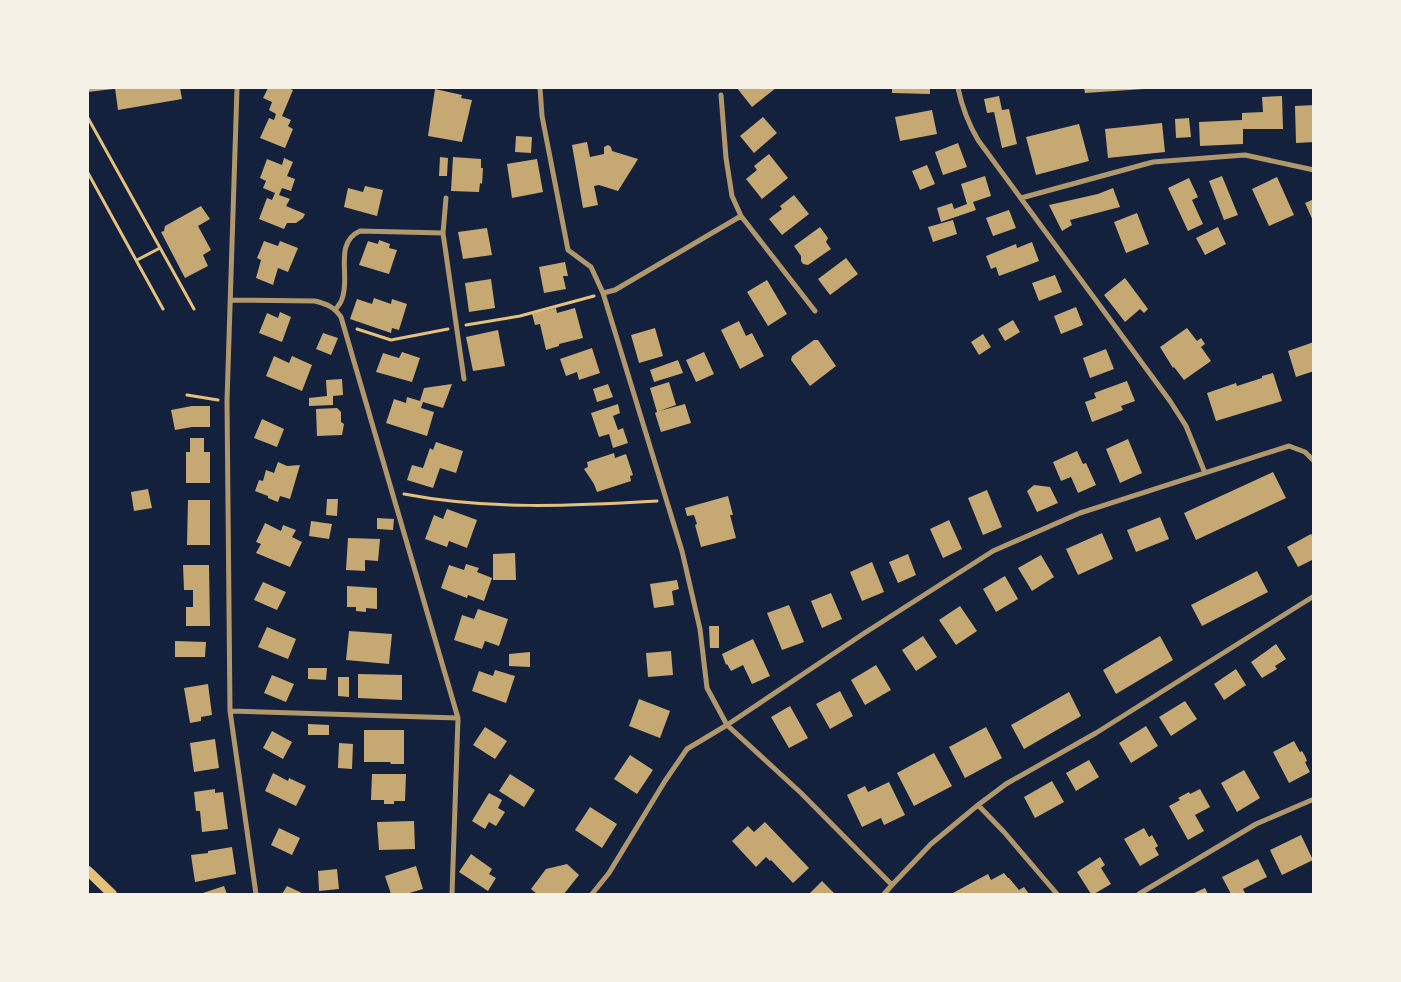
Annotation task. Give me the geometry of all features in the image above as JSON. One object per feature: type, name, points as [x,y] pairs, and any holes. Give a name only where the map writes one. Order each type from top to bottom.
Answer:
[{"type":"main road","points":[[88,871],[112,894]]},
{"type":"street","points":[[237,88],[227,401],[230,711],[256,894]]},
{"type":"street","points":[[540,88],[542,116],[568,250],[592,267],[603,293],[682,551],[700,629],[707,688],[727,725],[801,794],[892,885]]},
{"type":"street","points":[[958,88],[968,123],[989,156],[1170,401],[1186,426],[1205,473]]},
{"type":"street","points":[[721,95],[726,158],[732,196],[741,216],[815,310]]},
{"type":"street","points":[[1021,198],[1153,162],[1245,155],[1314,170]]},
{"type":"street","points":[[446,198],[443,233],[464,378]]},
{"type":"street","points":[[603,293],[615,290],[741,216]]},
{"type":"street","points":[[336,310],[342,299],[346,245],[354,233],[360,230],[443,233]]},
{"type":"street","points":[[230,300],[315,302],[326,304],[336,310],[344,325],[458,718],[452,894]]},
{"type":"street","points":[[592,894],[609,873],[687,749],[727,725],[863,634],[994,551],[1080,513],[1289,446],[1305,452],[1314,461]]},
{"type":"street","points":[[884,894],[931,844],[1006,784],[1096,732],[1314,596]]},
{"type":"street","points":[[230,711],[458,718]]},
{"type":"street","points":[[1139,894],[1256,824],[1314,798]]},
{"type":"street","points":[[978,805],[1004,832],[1057,894]]},
{"type":"path","points":[[88,118],[194,309]]},
{"type":"path","points":[[88,173],[163,309]]},
{"type":"path","points":[[136,261],[160,248]]},
{"type":"path","points":[[344,325],[391,340],[520,316],[603,293]]},
{"type":"path","points":[[187,395],[227,401]]},
{"type":"path","points":[[393,492],[435,500],[555,506],[667,501]]},
{"type":"building","points":[[88,88],[113,88],[113,89],[88,92]]},
{"type":"building","points":[[115,88],[180,88],[182,99],[118,110]]},
{"type":"building","points":[[268,88],[288,88],[293,90],[282,116],[291,120],[288,126],[293,129],[285,148],[260,138],[269,118],[274,120],[276,114],[269,110],[272,102],[263,98]]},
{"type":"building","points":[[737,88],[776,88],[752,107]]},
{"type":"building","points":[[892,88],[930,88],[930,94],[892,93]]},
{"type":"building","points":[[1084,88],[1144,88],[1144,89],[1085,93]]},
{"type":"building","points":[[435,89],[462,95],[461,98],[472,100],[462,142],[428,136]]},
{"type":"building","points":[[999,96],[1002,110],[1009,109],[1017,144],[1002,148],[994,112],[987,113],[984,99]]},
{"type":"building","points":[[1282,96],[1283,129],[1243,129],[1243,144],[1200,146],[1199,122],[1242,120],[1242,113],[1263,112],[1262,97]]},
{"type":"building","points":[[1314,105],[1314,142],[1296,143],[1295,106]]},
{"type":"building","points":[[932,110],[937,134],[900,141],[895,117]]},
{"type":"building","points":[[763,117],[777,133],[754,153],[740,136]]},
{"type":"building","points":[[1189,118],[1191,137],[1176,138],[1175,119]]},
{"type":"building","points":[[1162,123],[1165,152],[1108,158],[1105,129]]},
{"type":"building","points":[[1079,124],[1089,161],[1036,175],[1026,137]]},
{"type":"building","points":[[516,136],[532,137],[531,153],[515,152]]},
{"type":"building","points":[[587,142],[590,157],[604,154],[604,147],[608,145],[612,151],[638,159],[618,191],[599,185],[594,186],[598,205],[583,208],[572,145]]},
{"type":"building","points":[[958,143],[967,167],[943,175],[935,152]]},
{"type":"building","points":[[769,154],[788,178],[762,199],[746,179],[757,170],[754,166]]},
{"type":"building","points":[[440,157],[448,158],[447,176],[439,176]]},
{"type":"building","points":[[453,157],[481,159],[481,168],[483,168],[482,184],[480,183],[479,192],[451,191]]},
{"type":"building","points":[[284,158],[293,162],[287,176],[295,179],[291,191],[282,188],[279,195],[290,199],[286,206],[305,214],[296,223],[287,223],[284,229],[259,219],[267,198],[272,200],[275,193],[263,188],[266,181],[260,178],[267,159],[282,165]]},
{"type":"building","points":[[537,159],[543,192],[512,198],[507,164]]},
{"type":"building","points":[[927,165],[935,184],[920,190],[912,171]]},
{"type":"building","points":[[985,176],[991,196],[973,202],[976,210],[941,222],[937,208],[952,203],[954,209],[967,204],[961,184]]},
{"type":"building","points":[[1222,176],[1238,215],[1224,220],[1209,181]]},
{"type":"building","points":[[1277,177],[1294,215],[1269,226],[1252,189]]},
{"type":"building","points":[[1189,178],[1198,197],[1192,200],[1203,224],[1188,231],[1168,188]]},
{"type":"building","points":[[365,186],[383,190],[377,216],[344,207],[348,188],[363,192]]},
{"type":"building","points":[[1113,188],[1120,207],[1070,220],[1072,225],[1062,231],[1049,205],[1098,194]]},
{"type":"building","points":[[794,195],[809,214],[782,235],[769,219],[782,209],[780,206]]},
{"type":"building","points":[[1314,199],[1314,223],[1305,203]]},
{"type":"building","points":[[201,206],[210,219],[198,226],[211,250],[203,255],[208,266],[185,278],[161,232],[164,231],[165,226]]},
{"type":"building","points":[[1009,210],[1016,228],[993,236],[986,218]]},
{"type":"building","points":[[1137,213],[1149,244],[1126,253],[1114,222]]},
{"type":"building","points":[[953,220],[957,234],[933,242],[928,227]]},
{"type":"building","points":[[820,227],[828,238],[826,242],[831,249],[808,265],[803,264],[801,256],[794,246]]},
{"type":"building","points":[[1218,227],[1226,244],[1205,255],[1196,238]]},
{"type":"building","points":[[487,228],[492,255],[463,259],[458,232]]},
{"type":"building","points":[[379,240],[390,244],[389,248],[397,250],[389,274],[359,265],[368,241],[378,244]]},
{"type":"building","points":[[264,241],[278,246],[280,241],[298,248],[288,272],[278,268],[273,285],[256,278],[261,260],[257,258]]},
{"type":"building","points":[[1032,242],[1039,261],[999,276],[996,267],[991,269],[986,256],[1016,244],[1017,248]]},
{"type":"building","points":[[846,258],[858,274],[830,295],[818,279]]},
{"type":"building","points":[[565,262],[568,276],[563,276],[566,289],[544,293],[539,267]]},
{"type":"building","points":[[1055,275],[1062,292],[1039,301],[1032,283]]},
{"type":"building","points":[[1125,278],[1148,309],[1144,313],[1140,309],[1125,322],[1104,295]]},
{"type":"building","points":[[491,279],[495,308],[469,312],[465,283]]},
{"type":"building","points":[[767,280],[787,314],[768,326],[747,292]]},
{"type":"building","points":[[374,298],[391,304],[392,299],[407,304],[399,330],[392,328],[391,333],[350,319],[357,299],[372,304]]},
{"type":"building","points":[[1076,307],[1083,325],[1061,334],[1054,316]]},
{"type":"building","points":[[556,308],[557,313],[575,308],[583,338],[559,344],[559,346],[546,350],[540,324],[535,325],[532,314]]},
{"type":"building","points":[[280,312],[291,317],[282,342],[259,333],[267,313],[278,318]]},
{"type":"building","points":[[1013,320],[1020,332],[1005,341],[998,329]]},
{"type":"building","points":[[739,321],[746,336],[752,333],[764,356],[740,369],[721,330]]},
{"type":"building","points":[[655,328],[663,356],[639,363],[631,335]]},
{"type":"building","points":[[1187,328],[1197,341],[1201,338],[1205,344],[1201,347],[1211,361],[1184,380],[1173,368],[1160,347]]},
{"type":"building","points":[[498,330],[505,366],[473,371],[466,337]]},
{"type":"building","points":[[323,333],[338,338],[331,355],[316,349]]},
{"type":"building","points":[[983,334],[991,347],[979,355],[971,342]]},
{"type":"building","points":[[814,340],[818,340],[836,366],[810,386],[791,360],[792,356]]},
{"type":"building","points":[[1314,342],[1314,371],[1296,377],[1288,351]]},
{"type":"building","points":[[592,348],[600,373],[579,380],[577,372],[566,376],[560,359]]},
{"type":"building","points":[[1106,349],[1114,369],[1090,378],[1083,358]]},
{"type":"building","points":[[402,352],[420,358],[412,382],[376,372],[383,353],[399,358]]},
{"type":"building","points":[[704,352],[714,374],[696,382],[686,360]]},
{"type":"building","points":[[274,356],[289,363],[292,356],[312,365],[302,391],[266,376]]},
{"type":"building","points":[[678,360],[683,373],[654,382],[650,370]]},
{"type":"building","points":[[1273,373],[1282,401],[1216,421],[1207,393],[1236,383],[1237,386]]},
{"type":"building","points":[[342,379],[343,395],[333,396],[333,405],[309,406],[309,398],[327,396],[326,380]]},
{"type":"building","points":[[1127,381],[1135,401],[1121,406],[1123,410],[1092,422],[1085,402],[1096,398],[1094,393]]},
{"type":"building","points":[[669,382],[676,405],[659,411],[685,404],[691,423],[661,432],[650,388]]},
{"type":"building","points":[[452,384],[443,408],[423,402],[421,408],[434,412],[427,436],[386,423],[394,399],[406,403],[407,397],[420,401],[424,388]]},
{"type":"building","points":[[608,384],[613,397],[597,402],[593,389]]},
{"type":"building","points":[[618,404],[620,413],[613,416],[618,430],[623,428],[628,443],[613,448],[609,434],[599,437],[591,413]]},
{"type":"building","points":[[192,406],[210,406],[210,427],[192,427],[175,430],[171,410]]},
{"type":"building","points":[[337,408],[341,412],[341,422],[344,424],[342,435],[317,436],[316,409]]},
{"type":"building","points":[[262,419],[284,429],[277,447],[254,438]]},
{"type":"building","points":[[190,438],[204,438],[204,452],[210,452],[210,483],[186,483],[186,452],[190,452]]},
{"type":"building","points":[[1128,439],[1142,473],[1120,483],[1106,449]]},
{"type":"building","points":[[436,442],[463,451],[456,473],[440,468],[433,488],[407,480],[412,465],[423,468],[430,448],[433,450]]},
{"type":"building","points":[[1077,451],[1083,464],[1086,463],[1096,485],[1078,493],[1071,477],[1061,481],[1053,462]]},
{"type":"building","points":[[614,453],[615,458],[626,454],[633,475],[630,476],[631,481],[597,492],[584,469],[588,467],[587,462]]},
{"type":"building","points":[[278,462],[287,466],[300,465],[290,499],[280,496],[278,502],[255,491],[259,480],[263,481],[266,470],[274,473]]},
{"type":"building","points":[[1273,472],[1286,498],[1196,540],[1184,513]]},
{"type":"building","points":[[1034,485],[1050,487],[1058,503],[1037,512],[1027,491]]},
{"type":"building","points":[[148,489],[152,508],[134,511],[131,492]]},
{"type":"building","points":[[987,490],[1002,527],[983,535],[968,498]]},
{"type":"building","points":[[728,496],[733,515],[730,515],[736,538],[701,547],[694,515],[687,516],[685,508]]},
{"type":"building","points":[[327,499],[338,499],[337,516],[326,515]]},
{"type":"building","points":[[188,500],[210,500],[210,545],[187,545]]},
{"type":"building","points":[[447,509],[477,520],[467,548],[449,541],[447,547],[425,539],[434,515],[443,519]]},
{"type":"building","points":[[1160,517],[1169,539],[1136,552],[1127,530]]},
{"type":"building","points":[[377,518],[394,519],[393,530],[377,529]]},
{"type":"building","points":[[949,520],[962,549],[943,558],[930,529]]},
{"type":"building","points":[[311,521],[332,524],[329,539],[309,536]]},
{"type":"building","points":[[265,523],[281,531],[283,525],[296,530],[292,537],[302,542],[290,567],[256,553],[261,544],[256,542]]},
{"type":"building","points":[[1102,533],[1113,559],[1078,575],[1066,549]]},
{"type":"building","points":[[1311,534],[1314,538],[1314,559],[1298,567],[1287,547]]},
{"type":"building","points":[[348,538],[380,539],[378,561],[365,560],[365,571],[346,570]]},
{"type":"building","points":[[515,553],[516,580],[493,580],[493,554]]},
{"type":"building","points":[[908,554],[916,575],[898,583],[889,562]]},
{"type":"building","points":[[1041,555],[1054,577],[1032,591],[1018,568]]},
{"type":"building","points":[[872,562],[884,592],[862,601],[850,572]]},
{"type":"building","points":[[466,564],[479,568],[477,572],[492,578],[484,601],[468,595],[467,598],[441,588],[449,565],[464,570]]},
{"type":"building","points":[[183,565],[209,565],[210,626],[186,626],[186,607],[193,607],[193,590],[184,590]]},
{"type":"building","points":[[1257,571],[1268,592],[1202,626],[1191,605]]},
{"type":"building","points":[[1005,576],[1018,599],[996,612],[983,589]]},
{"type":"building","points":[[677,580],[679,589],[672,591],[674,605],[654,608],[650,584]]},
{"type":"building","points":[[263,582],[286,592],[277,610],[254,600]]},
{"type":"building","points":[[347,586],[377,588],[377,609],[366,608],[366,612],[356,611],[356,607],[347,607]]},
{"type":"building","points":[[831,593],[842,619],[822,628],[811,601]]},
{"type":"building","points":[[789,605],[804,642],[782,650],[767,613]]},
{"type":"building","points":[[960,606],[977,631],[956,645],[939,620]]},
{"type":"building","points":[[478,609],[508,619],[499,646],[485,641],[482,649],[454,640],[462,615],[474,619]]},
{"type":"building","points":[[709,626],[719,626],[719,648],[710,648]]},
{"type":"building","points":[[267,627],[296,639],[288,659],[258,647]]},
{"type":"building","points":[[349,631],[392,634],[389,664],[346,660]]},
{"type":"building","points":[[923,636],[937,657],[916,671],[902,650]]},
{"type":"building","points":[[1160,636],[1173,660],[1116,694],[1103,670]]},
{"type":"building","points":[[753,639],[770,676],[752,684],[743,665],[731,671],[726,665],[722,654]]},
{"type":"building","points":[[175,641],[206,642],[205,657],[175,657]]},
{"type":"building","points":[[1276,644],[1286,659],[1275,666],[1277,669],[1262,678],[1251,662]]},
{"type":"building","points":[[671,651],[673,675],[648,677],[646,653]]},
{"type":"building","points":[[530,652],[530,667],[509,666],[509,654]]},
{"type":"building","points":[[876,665],[891,690],[865,705],[851,680]]},
{"type":"building","points":[[308,668],[327,668],[326,680],[308,679]]},
{"type":"building","points":[[1236,669],[1246,685],[1224,700],[1214,684]]},
{"type":"building","points":[[495,670],[515,676],[506,703],[472,691],[479,671],[493,676]]},
{"type":"building","points":[[358,674],[402,675],[402,700],[358,698]]},
{"type":"building","points":[[272,675],[294,684],[286,702],[264,693]]},
{"type":"building","points":[[338,677],[349,677],[349,697],[338,696]]},
{"type":"building","points":[[208,684],[212,715],[201,717],[201,721],[190,723],[184,688]]},
{"type":"building","points":[[840,691],[853,716],[830,729],[816,704]]},
{"type":"building","points":[[1069,692],[1081,716],[1024,749],[1011,725]]},
{"type":"building","points":[[639,699],[670,711],[660,738],[629,726]]},
{"type":"building","points":[[1185,701],[1197,719],[1171,736],[1159,717]]},
{"type":"building","points":[[790,706],[808,738],[789,748],[771,717]]},
{"type":"building","points":[[308,724],[329,725],[329,735],[308,735]]},
{"type":"building","points":[[1146,726],[1158,746],[1131,763],[1119,743]]},
{"type":"building","points":[[485,727],[507,741],[495,759],[473,745]]},
{"type":"building","points":[[986,727],[1002,758],[965,778],[949,747]]},
{"type":"building","points":[[364,730],[404,730],[404,764],[364,762]]},
{"type":"building","points":[[272,731],[292,742],[283,759],[263,748]]},
{"type":"building","points":[[215,739],[219,768],[194,772],[190,743]]},
{"type":"building","points":[[1294,741],[1300,752],[1302,751],[1305,756],[1307,761],[1305,762],[1310,772],[1289,783],[1273,752]]},
{"type":"building","points":[[339,743],[353,744],[352,769],[338,768]]},
{"type":"building","points":[[934,753],[952,786],[914,806],[897,773]]},
{"type":"building","points":[[630,755],[653,770],[637,794],[614,779]]},
{"type":"building","points":[[1089,760],[1099,777],[1076,791],[1066,773]]},
{"type":"building","points":[[1244,770],[1260,798],[1237,812],[1221,783]]},
{"type":"building","points":[[273,773],[288,781],[289,778],[306,786],[296,806],[265,791]]},
{"type":"building","points":[[372,774],[406,774],[405,801],[394,801],[394,804],[384,804],[384,800],[371,800]]},
{"type":"building","points":[[510,774],[535,790],[524,807],[499,791]]},
{"type":"building","points":[[1052,781],[1064,802],[1035,818],[1024,797]]},
{"type":"building","points":[[889,782],[905,815],[884,825],[881,818],[862,827],[847,795],[865,786],[868,792]]},
{"type":"building","points":[[215,789],[215,793],[223,792],[228,829],[202,832],[200,811],[196,811],[194,792]]},
{"type":"building","points":[[1200,789],[1210,807],[1195,815],[1204,831],[1188,840],[1169,806],[1180,800],[1178,798]]},
{"type":"building","points":[[489,793],[502,800],[498,808],[505,812],[496,826],[489,822],[485,829],[472,821]]},
{"type":"building","points":[[590,807],[617,824],[602,848],[575,830]]},
{"type":"building","points":[[414,821],[415,849],[379,850],[377,822]]},
{"type":"building","points":[[765,822],[809,868],[793,883],[766,857],[756,867],[732,841],[748,826],[754,832]]},
{"type":"building","points":[[279,828],[300,838],[292,855],[271,845]]},
{"type":"building","points":[[1144,828],[1149,837],[1152,835],[1158,846],[1155,848],[1159,855],[1140,866],[1124,839]]},
{"type":"building","points":[[1301,835],[1313,860],[1282,875],[1270,850]]},
{"type":"building","points":[[232,847],[236,874],[195,882],[191,855]]},
{"type":"building","points":[[471,854],[492,869],[489,874],[496,878],[488,891],[459,872]]},
{"type":"building","points":[[1100,857],[1105,865],[1101,868],[1111,884],[1091,894],[1077,872]]},
{"type":"building","points":[[1258,859],[1267,877],[1243,889],[1245,893],[1231,894],[1222,877]]},
{"type":"building","points":[[567,864],[579,875],[564,894],[537,894],[531,889],[546,869]]},
{"type":"building","points":[[416,866],[423,889],[406,894],[391,894],[385,876]]},
{"type":"building","points":[[337,869],[339,889],[319,891],[318,871]]},
{"type":"building","points":[[1004,873],[1019,890],[1024,887],[1029,894],[951,894],[988,874],[991,880]]},
{"type":"building","points":[[822,881],[835,894],[809,894]]},
{"type":"building","points":[[224,886],[227,894],[200,894]]},
{"type":"building","points":[[287,886],[304,894],[282,894]]},
{"type":"building","points":[[1205,888],[1208,894],[1192,894]]}]
